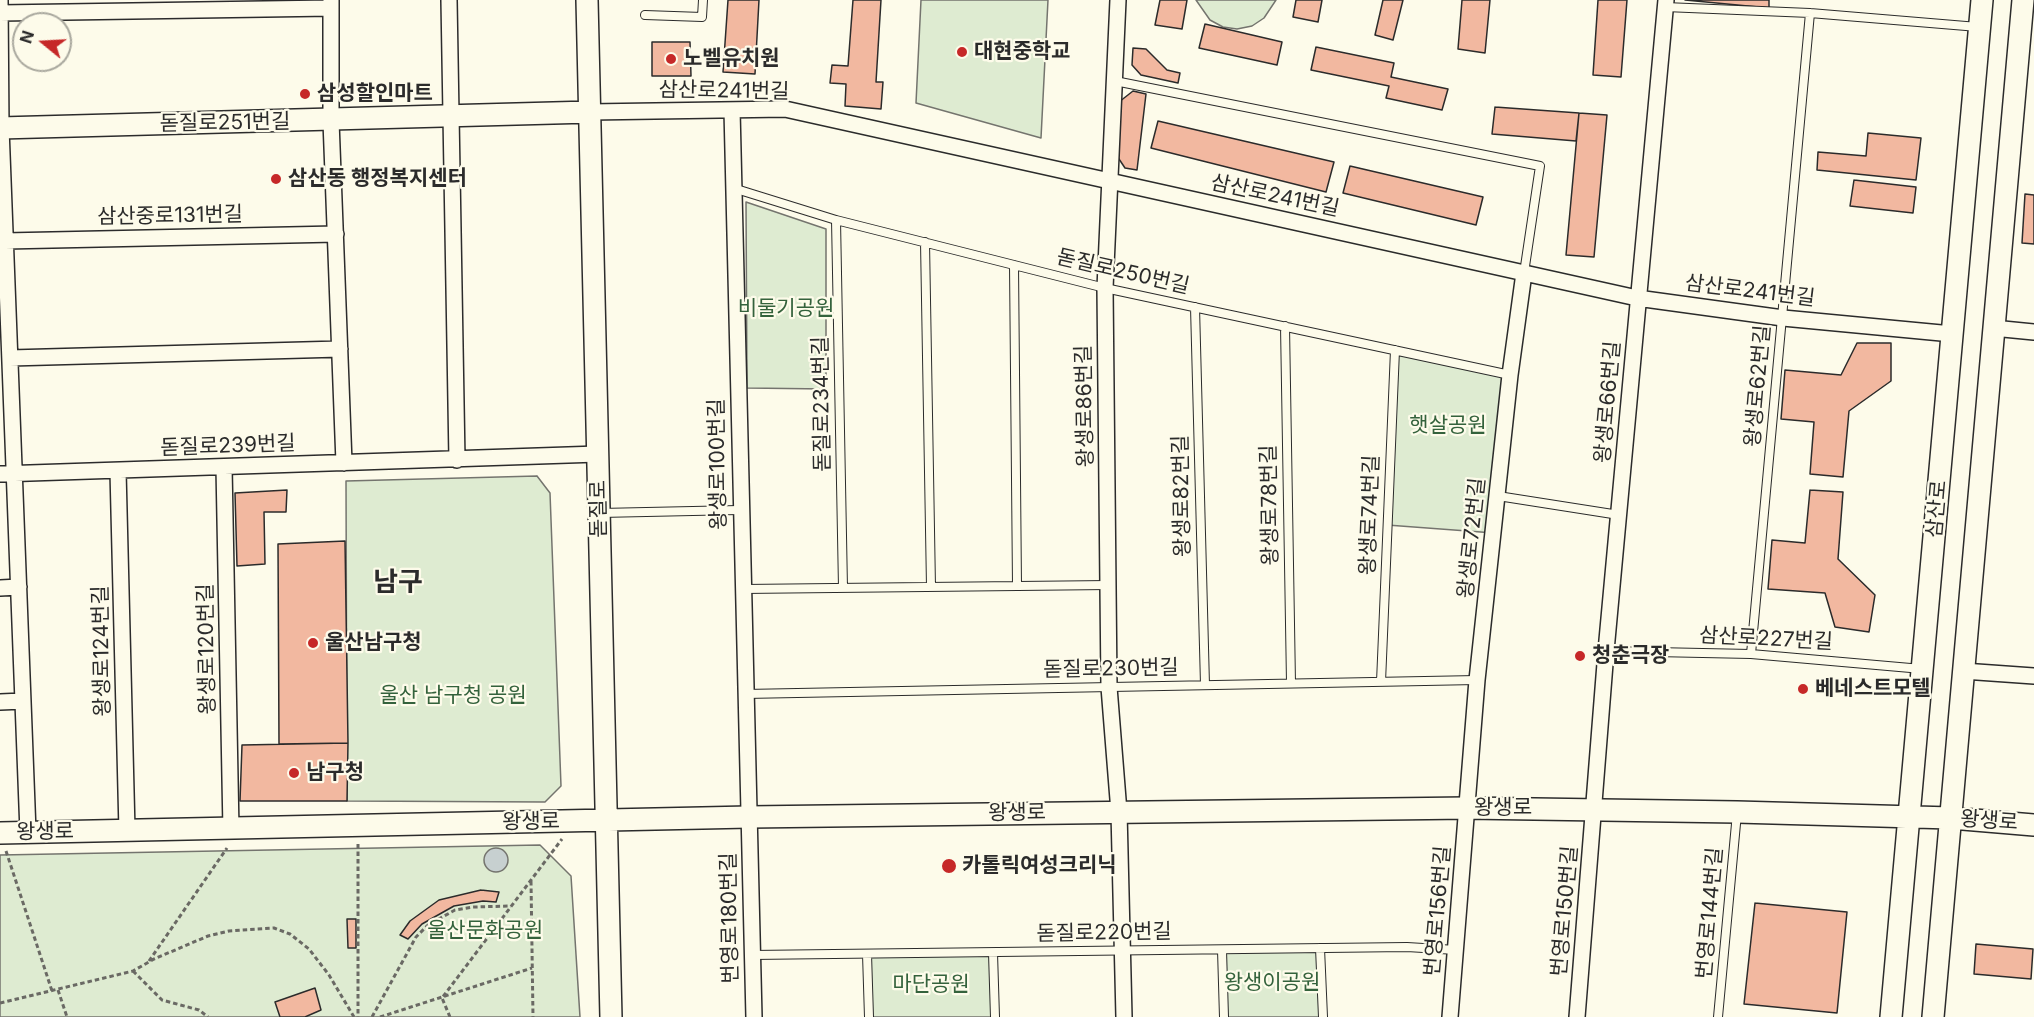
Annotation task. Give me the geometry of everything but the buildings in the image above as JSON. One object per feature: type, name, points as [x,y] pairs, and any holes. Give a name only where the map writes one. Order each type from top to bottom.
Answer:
[{"type":"main road","name":"돋질로","points":[[587,0],[611,1017]]},
{"type":"main road","name":"삼산로","points":[[1891,1017],[1982,0]]},
{"type":"main road","name":"삼산로","points":[[1932,1017],[1994,328],[2027,41],[2023,0]]},
{"type":"main road","name":"돋질로251번길","points":[[1,128],[331,121],[590,112]]},
{"type":"main road","name":"왕생로","points":[[2,839],[28,832],[235,830],[606,820],[1467,808],[1595,808],[1951,818],[2034,825]]},
{"type":"street","points":[[0,0],[1,128],[10,358],[7,474],[19,587],[28,832]]},
{"type":"street","points":[[449,0],[457,460]]},
{"type":"street","name":"왕생로86번길","points":[[1118,0],[1105,288],[1110,687],[1119,812],[1124,1017]]},
{"type":"street","points":[[0,13],[331,4],[331,121],[344,463]]},
{"type":"street","name":"왕생로66번길","points":[[1595,808],[1606,651],[1666,4]]},
{"type":"street","name":"삼산로241번길","points":[[590,112],[785,109],[1639,298],[1783,318],[1952,334]]},
{"type":"street","name":"왕생로100번길","points":[[732,110],[739,510],[749,818]]},
{"type":"street","name":"삼산중로131번길","points":[[5,241],[336,234]]},
{"type":"street","name":"왕생로72번길","points":[[1467,808],[1477,680],[1510,375],[1524,273]]},
{"type":"street","points":[[1994,328],[2034,332]]},
{"type":"street","points":[[10,358],[340,349]]},
{"type":"street","name":"돋질로239번길","points":[[7,474],[598,454]]},
{"type":"street","name":"왕생로120번길","points":[[224,467],[235,830]]},
{"type":"street","name":"왕생로124번길","points":[[118,471],[127,831]]},
{"type":"street","points":[[0,588],[19,587]]},
{"type":"street","points":[[1963,671],[2034,676]]},
{"type":"street","points":[[0,702],[23,701]]},
{"type":"street","name":"번영로156번길","points":[[1450,1017],[1467,808]]},
{"type":"street","name":"번영로150번길","points":[[1577,1017],[1595,808]]},
{"type":"street","name":"번영로180번길","points":[[749,818],[753,1017]]},
{"type":"lane","points":[[645,15],[702,17],[703,0]]},
{"type":"lane","points":[[1666,4],[1979,27]]},
{"type":"lane","name":"왕생로62번길","points":[[1751,654],[1810,13]]},
{"type":"lane","points":[[1115,81],[1540,166],[1524,273]]},
{"type":"lane","name":"돋질로250번길","points":[[733,188],[836,220],[1105,288],[1510,375]]},
{"type":"lane","name":"돋질로234번길","points":[[836,220],[843,588]]},
{"type":"lane","points":[[925,242],[931,587]]},
{"type":"lane","points":[[1014,264],[1017,586]]},
{"type":"lane","name":"왕생로82번길","points":[[1195,307],[1205,685]]},
{"type":"lane","name":"왕생로78번길","points":[[1285,326],[1291,683]]},
{"type":"lane","name":"왕생로74번길","points":[[1381,682],[1395,350]]},
{"type":"lane","points":[[1498,496],[1619,515]]},
{"type":"lane","points":[[599,513],[739,510]]},
{"type":"lane","points":[[742,589],[1108,585]]},
{"type":"lane","name":"삼산로227번길","points":[[1606,651],[1751,654],[1923,669]]},
{"type":"lane","name":"돋질로230번길","points":[[745,694],[1477,680]]},
{"type":"lane","name":"번영로144번길","points":[[1718,1017],[1737,812]]},
{"type":"lane","points":[[1320,948],[1323,1017]]},
{"type":"lane","name":"돋질로220번길","points":[[752,956],[1320,948],[1456,950]]},
{"type":"lane","points":[[1222,950],[1224,1017]]},
{"type":"lane","points":[[993,953],[995,1017]]},
{"type":"lane","points":[[867,954],[869,1017]]},
{"type":"path","points":[[442,999],[576,821]]},
{"type":"path","points":[[356,1017],[358,827]]},
{"type":"path","points":[[148,962],[235,830]]},
{"type":"path","points":[[2,839],[52,991]]},
{"type":"path","points":[[531,880],[533,1017]]},
{"type":"path","points":[[372,1017],[416,937],[428,925],[455,910],[511,906]]},
{"type":"path","points":[[0,1003],[134,971],[148,962],[208,936],[229,931],[274,928],[290,934],[309,949],[356,1017]]},
{"type":"path","points":[[380,1017],[442,999],[532,968]]},
{"type":"path","points":[[134,971],[162,1000],[199,1010],[208,1017]]},
{"type":"path","points":[[58,990],[66,1017]]},
{"type":"path","points":[[442,999],[450,1017]]},
{"type":"green space","points":[[921,0],[1048,0],[1041,138],[916,103]]},
{"type":"green space","points":[[1196,0],[1276,0],[1264,18],[1252,26],[1237,29],[1223,27],[1210,20]]},
{"type":"green space","name":"비둘기공원","points":[[746,202],[826,229],[826,389],[747,388]]},
{"type":"green space","name":"햇살공원","points":[[1395,350],[1510,375],[1494,533],[1387,525]]},
{"type":"green space","name":"울산 남구청 공원","points":[[537,476],[550,493],[561,786],[545,802],[347,801],[346,481]]},
{"type":"green space","name":"울산문화공원","points":[[540,845],[571,876],[580,1017],[0,1017],[0,855]]},
{"type":"green space","name":"왕생이공원","points":[[1320,948],[1323,1017],[1224,1017],[1222,950]]},
{"type":"green space","name":"마단공원","points":[[993,953],[995,1017],[869,1017],[867,954]]},
{"type":"shaded area","points":[[496,848],[504,852],[508,860],[504,868],[496,872],[488,868],[484,860],[488,852]]},
{"type":"place","name":"대현중학교","points":[[962,52]]},
{"type":"place","name":"노벨유치원","points":[[671,59]]},
{"type":"place","name":"삼성할인마트","points":[[305,94]]},
{"type":"place","name":"삼산동 행정복지센터","points":[[276,179]]},
{"type":"place","name":"울산남구청","points":[[313,643]]},
{"type":"place","name":"청춘극장","points":[[1580,656]]},
{"type":"place","name":"베네스트모텔","points":[[1803,689]]},
{"type":"place","name":"남구청","points":[[294,773]]},
{"type":"place","name":"카톨릭여성크리닉","points":[[949,866]]},
{"type":"district","name":"남구","points":[[398,583]]}]
